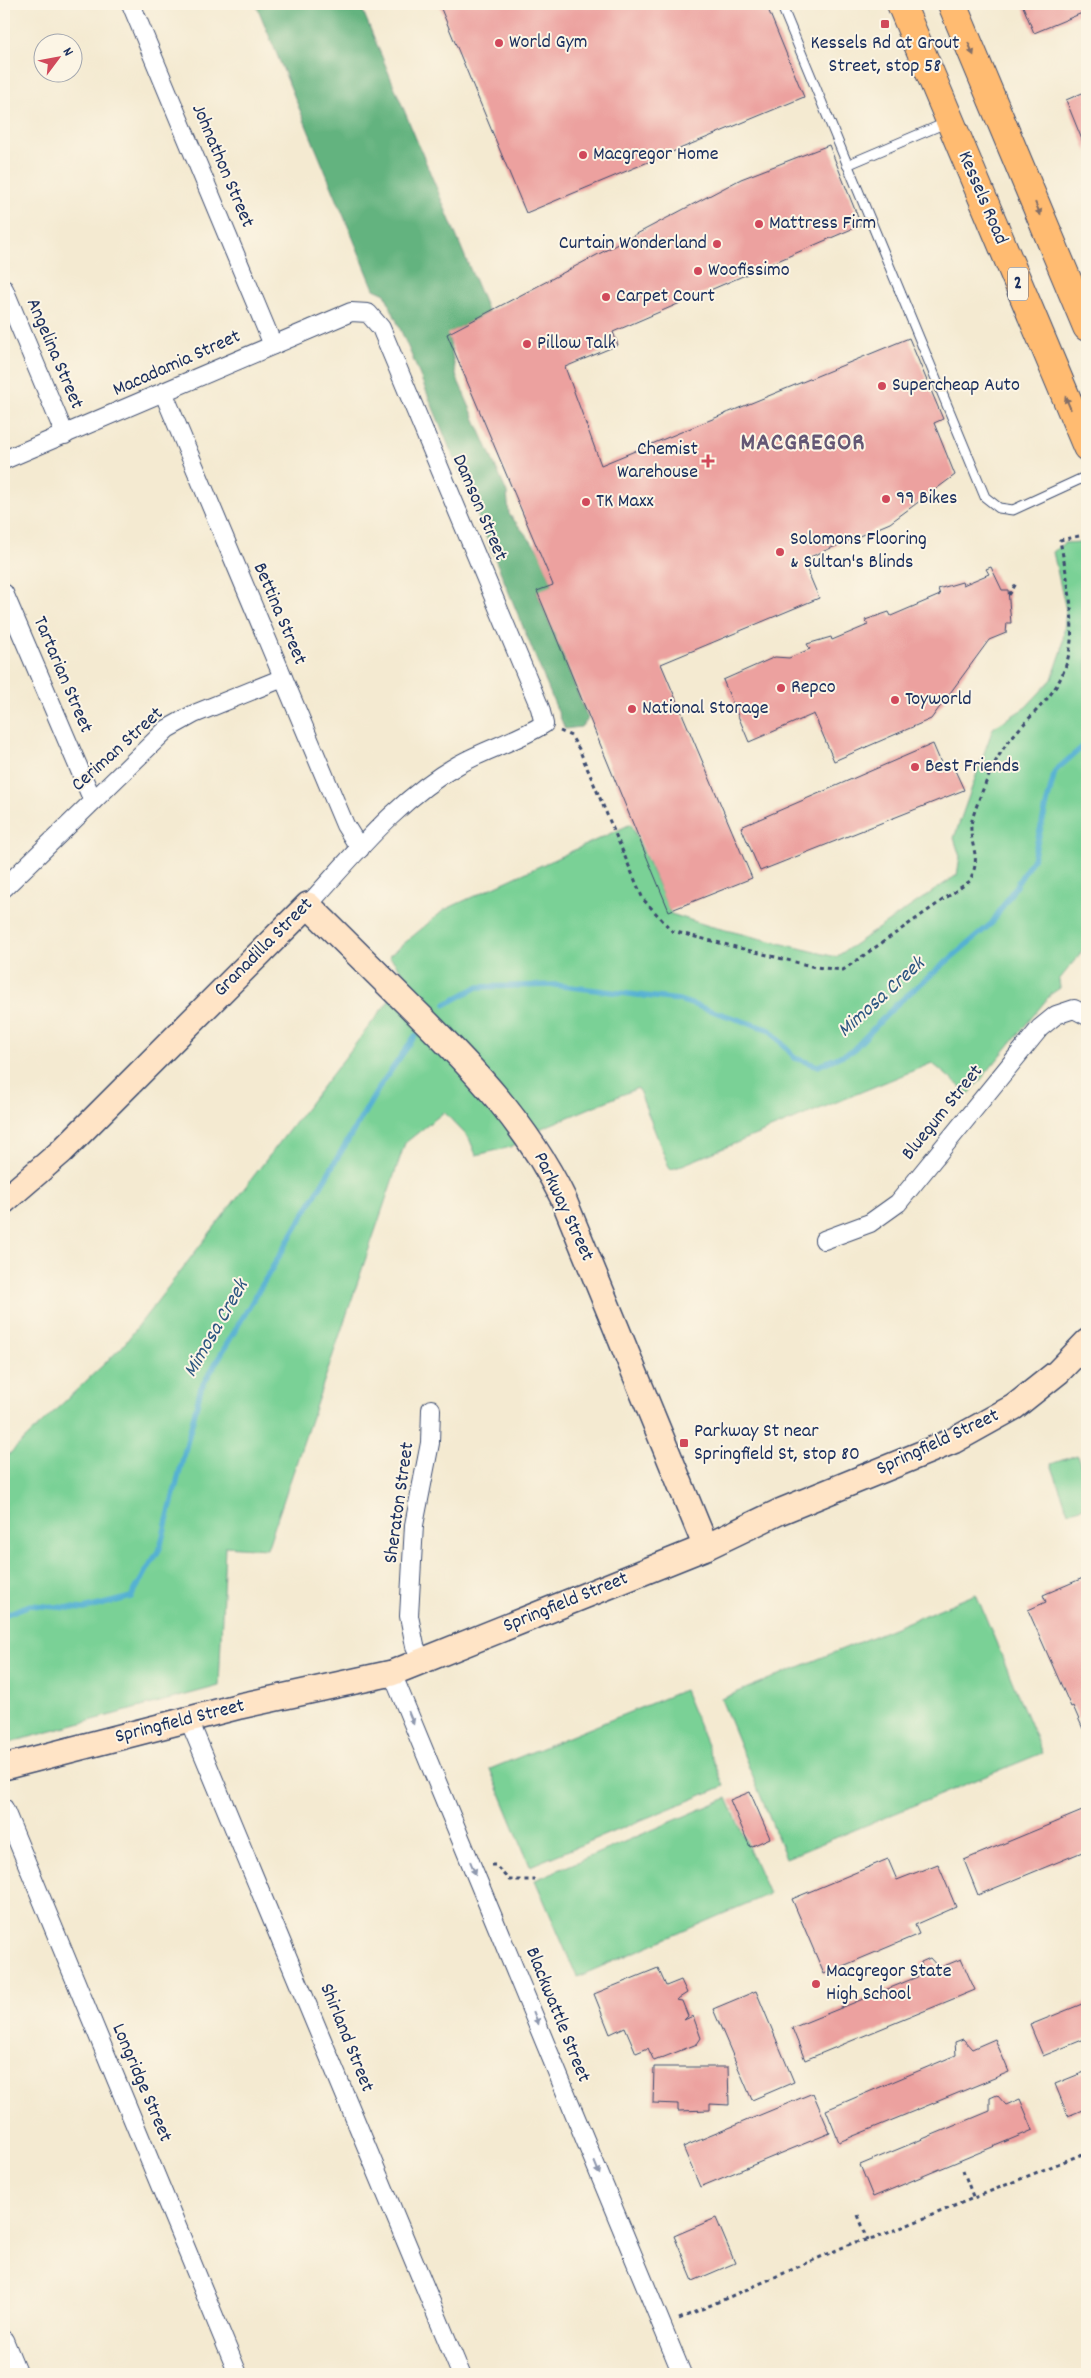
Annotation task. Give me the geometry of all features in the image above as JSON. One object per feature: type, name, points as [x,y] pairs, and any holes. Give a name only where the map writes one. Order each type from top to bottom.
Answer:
[{"type":"highway","name":"Kessels Road","points":[[901,4],[1087,447]]},
{"type":"highway","points":[[952,4],[1087,326]]},
{"type":"street","name":"Johnathon Street","points":[[131,4],[273,345]]},
{"type":"street","name":"Angelina Street","points":[[4,290],[65,435]]},
{"type":"street","name":"Macadamia Street","points":[[4,460],[164,394],[351,312],[368,313]]},
{"type":"street","name":"Damson Street","points":[[368,313],[381,328],[540,708],[544,724]]},
{"type":"street","name":"Bettina Street","points":[[164,394],[345,825],[360,849]]},
{"type":"street","name":"Tartarian Street","points":[[4,593],[93,801]]},
{"type":"street","name":"Ceriman Street","points":[[4,888],[167,729],[194,714],[283,678]]},
{"type":"street","name":"Granadilla Street","points":[[4,1201],[62,1151],[308,905],[400,807],[432,781],[458,765],[489,749],[525,735],[544,724]]},
{"type":"street","name":"Parkway Street","points":[[308,905],[461,1057],[522,1127],[547,1164],[563,1198],[706,1547]]},
{"type":"street","name":"Bluegum Street","points":[[824,1240],[870,1223],[898,1203],[1040,1028],[1056,1015],[1074,1009],[1087,1016]]},
{"type":"street","name":"Springfield Street","points":[[4,1767],[189,1720],[392,1673],[706,1547],[779,1512],[949,1443],[1014,1407],[1058,1372],[1087,1342]]},
{"type":"street","name":"Sheraton Street","points":[[422,1661],[415,1646],[409,1616],[414,1525],[430,1443],[431,1409]]},
{"type":"street","name":"Blackwattle Street","points":[[392,1673],[677,2373]]},
{"type":"street","name":"Shirland Street","points":[[189,1720],[461,2374]]},
{"type":"street","name":"Longridge Street","points":[[4,1808],[238,2374]]},
{"type":"street","points":[[4,2340],[18,2374]]},
{"type":"lane","points":[[781,4],[985,497],[999,508],[1013,510],[1087,476]]},
{"type":"lane","points":[[847,165],[950,121]]},
{"type":"path","points":[[544,724],[571,736],[579,749],[643,899],[672,931],[815,967],[842,970],[970,881],[977,865],[971,825],[994,764],[1013,734],[1047,700],[1058,683],[1066,662],[1073,630],[1060,540],[1084,535],[1087,537]]},
{"type":"path","points":[[1009,595],[1017,582]]},
{"type":"path","points":[[474,1872],[495,1865],[509,1880],[535,1880]]},
{"type":"path","points":[[679,2319],[855,2242],[868,2240],[1087,2152]]},
{"type":"path","points":[[963,2170],[974,2198]]},
{"type":"path","points":[[858,2215],[868,2240]]},
{"type":"green space","points":[[256,4],[360,4],[488,312],[448,334],[457,378],[507,493],[509,514],[539,551],[553,585],[537,592],[588,719],[581,727],[565,729],[411,354],[385,294],[374,289]]},
{"type":"green space","points":[[1080,542],[1087,554],[1082,564],[1081,575],[1087,596],[1087,945],[1059,980],[1060,988],[1051,994],[969,1094],[932,1063],[670,1170],[638,1088],[542,1128],[511,1147],[476,1155],[469,1138],[444,1112],[405,1143],[267,1549],[225,1546],[219,1686],[4,1744],[4,1459],[122,1347],[407,977],[389,956],[444,910],[631,824],[671,914],[709,926],[836,957],[957,875],[960,857],[954,838],[993,728],[1026,707],[1052,679],[1062,650],[1066,610],[1053,552],[1064,543]]},
{"type":"green space","points":[[1077,1455],[1087,1484],[1087,1506],[1068,1512],[1051,1464]]},
{"type":"green space","points":[[976,1594],[1042,1753],[786,1858],[721,1699]]},
{"type":"green space","points":[[684,1690],[724,1786],[530,1866],[490,1769]]},
{"type":"green space","points":[[727,1798],[769,1894],[577,1977],[535,1880]]},
{"type":"building","name":"Macgregor Home","points":[[439,4],[766,4],[804,97],[526,213]]},
{"type":"building","points":[[1022,4],[1087,4],[1087,11],[1034,33]]},
{"type":"building","points":[[1087,91],[1087,152],[1066,100]]},
{"type":"building","points":[[829,145],[861,225],[613,332],[618,345],[565,367],[601,465],[909,338],[943,419],[934,423],[955,475],[890,523],[803,560],[819,598],[661,664],[752,878],[669,911],[537,591],[553,585],[447,334],[741,179]]},
{"type":"building","points":[[991,567],[1002,590],[1008,590],[1011,623],[1007,623],[1006,633],[989,640],[931,719],[834,761],[814,714],[749,742],[723,680],[775,657],[789,658],[810,649],[807,644],[831,637],[832,640],[868,625],[865,620],[889,612],[891,616],[940,595],[938,589],[962,582],[963,585],[989,574],[986,569]]},
{"type":"building","points":[[933,744],[944,770],[953,766],[964,790],[760,871],[741,827]]},
{"type":"building","points":[[1083,1578],[1087,1588],[1087,1727],[1083,1729],[1073,1706],[1071,1707],[1028,1610],[1046,1602],[1043,1595]]},
{"type":"building","points":[[750,1792],[770,1838],[750,1847],[730,1800]]},
{"type":"building","points":[[1087,1809],[1087,1850],[978,1895],[964,1860]]},
{"type":"building","points":[[888,1859],[897,1880],[938,1864],[956,1907],[915,1925],[919,1934],[824,1974],[792,1899]]},
{"type":"building","points":[[930,1958],[939,1968],[961,1959],[975,1990],[805,2060],[792,2028],[922,1975],[921,1962]]},
{"type":"building","points":[[658,1968],[666,1986],[681,1980],[687,1993],[676,2000],[682,2001],[688,2016],[684,2020],[693,2016],[701,2038],[697,2044],[654,2061],[648,2048],[636,2053],[625,2027],[610,2034],[594,1994]]},
{"type":"building","points":[[756,1991],[794,2082],[752,2100],[713,2009]]},
{"type":"building","points":[[1087,2002],[1087,2038],[1043,2056],[1030,2025]]},
{"type":"building","points":[[963,2039],[972,2049],[995,2039],[1009,2072],[839,2142],[826,2110],[956,2055],[955,2042]]},
{"type":"building","points":[[654,2067],[728,2067],[729,2105],[710,2104],[710,2110],[678,2111],[678,2104],[653,2103]]},
{"type":"building","points":[[1087,2071],[1087,2108],[1068,2116],[1055,2084]]},
{"type":"building","points":[[813,2093],[830,2133],[700,2187],[683,2147]]},
{"type":"building","points":[[997,2095],[1006,2105],[1020,2099],[1033,2130],[873,2197],[860,2165],[990,2111],[990,2098]]},
{"type":"building","points":[[716,2218],[735,2263],[693,2281],[674,2236]]},
{"type":"waterway","name":"Mimosa Creek","points":[[446,1004],[477,987],[554,985],[679,1000],[770,1030],[795,1058],[818,1066],[852,1051],[897,1004],[992,923],[1033,859],[1055,771],[1087,743]]},
{"type":"waterway","name":"Mimosa Creek","points":[[4,1615],[30,1605],[84,1609],[131,1597],[160,1548],[201,1388],[380,1086],[415,1036]]},
{"type":"place","name":"Kessels Rd at Grout Street, stop 58","points":[[885,24]]},
{"type":"place","name":"World Gym","points":[[499,43]]},
{"type":"place","name":"Macgregor Home","points":[[583,155]]},
{"type":"place","name":"Mattress Firm","points":[[759,224]]},
{"type":"place","name":"Curtain Wonderland","points":[[717,244]]},
{"type":"place","name":"Woofissimo","points":[[698,271]]},
{"type":"place","name":"Carpet Court","points":[[606,297]]},
{"type":"place","name":"Pillow Talk","points":[[527,344]]},
{"type":"place","name":"Supercheap Auto","points":[[882,386]]},
{"type":"place","name":"Chemist Warehouse","points":[[708,461]]},
{"type":"place","name":"99 Bikes","points":[[886,499]]},
{"type":"place","name":"TK Maxx","points":[[586,502]]},
{"type":"place","name":"Solomons Flooring & Sultan's Blinds","points":[[780,552]]},
{"type":"place","name":"Repco","points":[[781,688]]},
{"type":"place","name":"Toyworld","points":[[895,700]]},
{"type":"place","name":"National Storage","points":[[632,709]]},
{"type":"place","name":"Best Friends","points":[[915,767]]},
{"type":"place","name":"Parkway St near Springfield St, stop 80","points":[[684,1443]]},
{"type":"place","name":"Macgregor State High School","points":[[816,1984]]},
{"type":"district","name":"MACGREGOR","points":[[803,444]]}]
